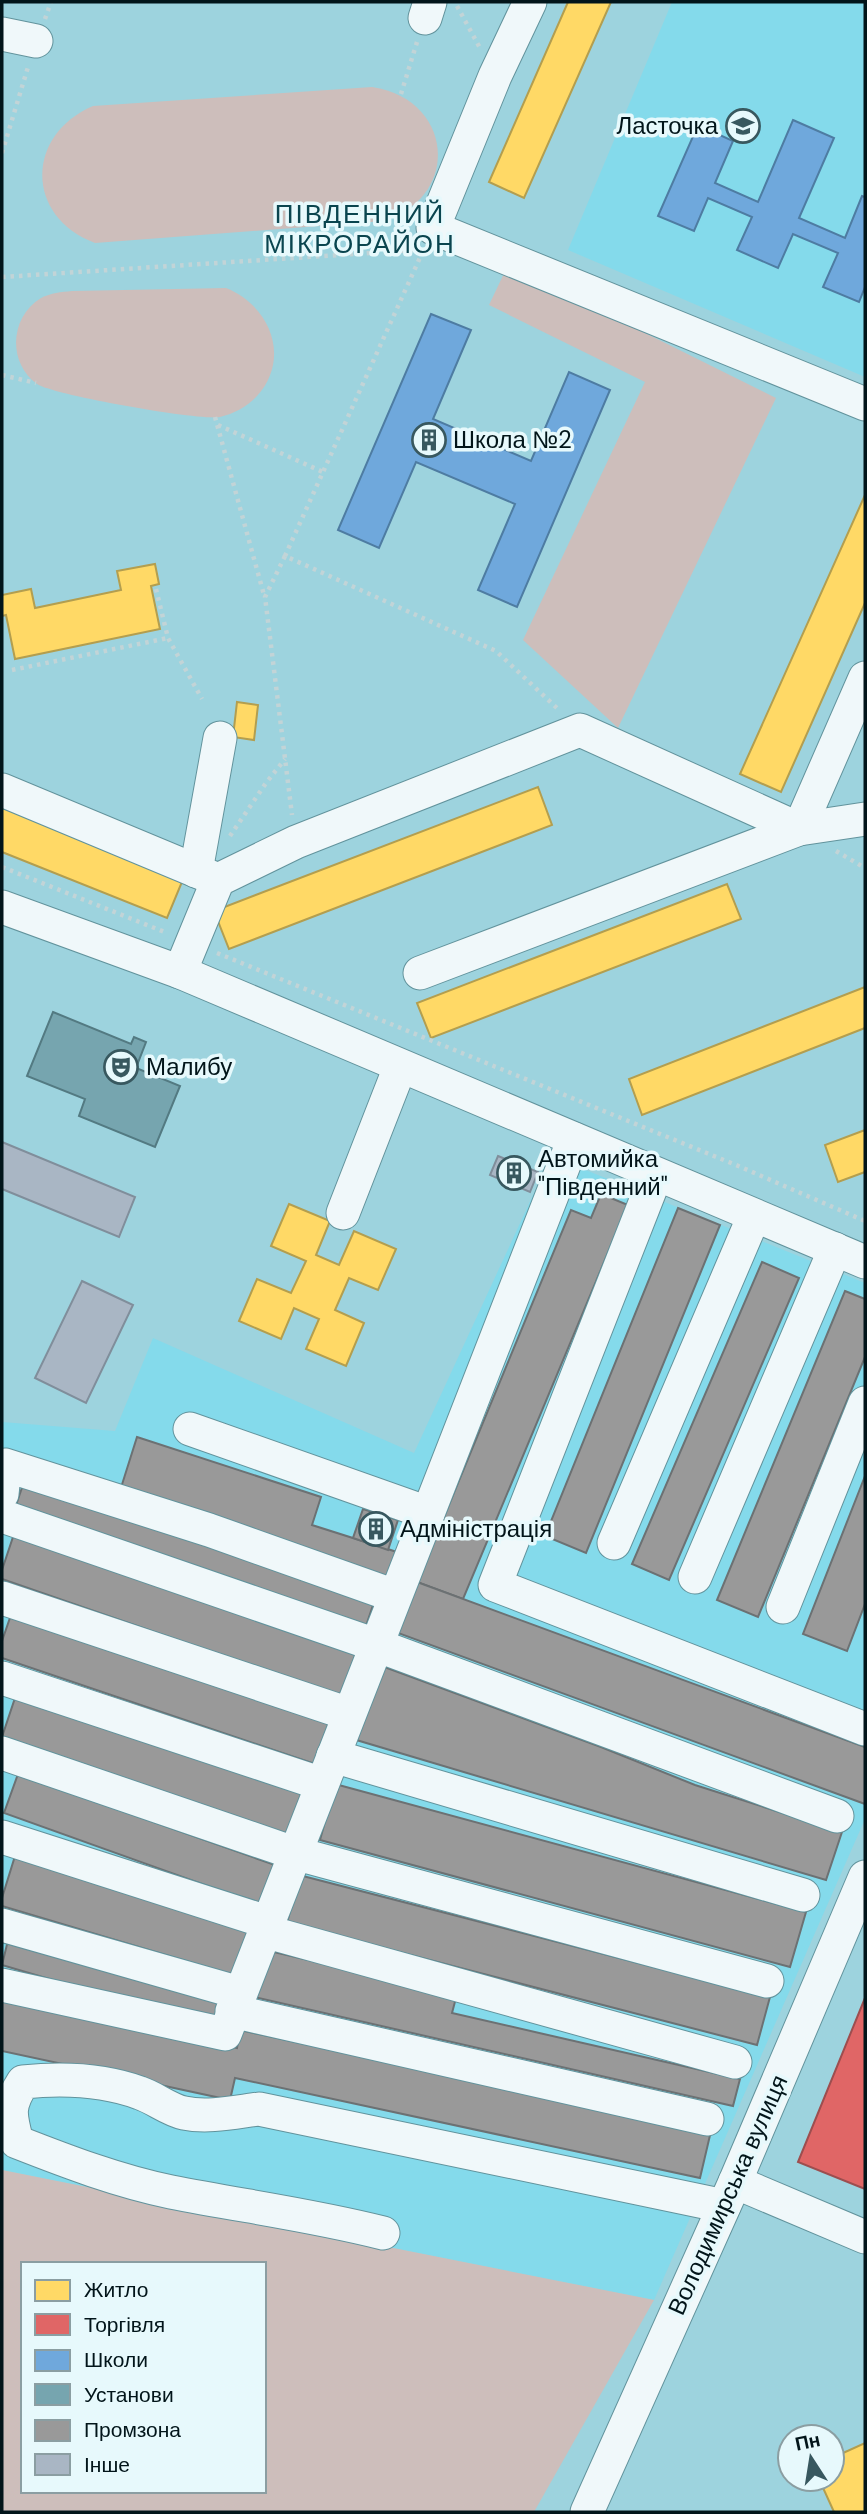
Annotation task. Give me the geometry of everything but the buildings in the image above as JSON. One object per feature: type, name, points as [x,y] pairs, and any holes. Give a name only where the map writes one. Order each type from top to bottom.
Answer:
[{"type":"street","points":[[530,2],[495,76],[433,228],[865,404]]},
{"type":"street","points":[[2,34],[36,41]]},
{"type":"street","points":[[799,829],[865,678]]},
{"type":"street","points":[[2,790],[206,875],[580,730],[799,829]]},
{"type":"street","points":[[186,958],[206,875],[220,738]]},
{"type":"street","points":[[420,973],[799,829],[865,819]]},
{"type":"street","points":[[2,907],[186,958],[400,1067],[865,1262]]},
{"type":"street","points":[[342,1213],[400,1067]]},
{"type":"street","points":[[2,1985],[225,2034],[574,1139]]},
{"type":"street","points":[[656,1175],[495,1585],[865,1728]]},
{"type":"street","points":[[614,1543],[754,1216]]},
{"type":"street","points":[[695,1577],[835,1249]]},
{"type":"street","points":[[783,1607],[865,1403]]},
{"type":"street","points":[[190,1429],[428,1513]]},
{"type":"street","points":[[2,1494],[5,1465],[209,1530],[395,1596]]},
{"type":"street","points":[[2,1516],[376,1645],[837,1816]]},
{"type":"street","points":[[2,1598],[349,1714]]},
{"type":"street","points":[[2,1678],[327,1770],[803,1895]]},
{"type":"street","points":[[2,1753],[295,1853],[767,1981]]},
{"type":"street","points":[[2,1837],[266,1926],[735,2062]]},
{"type":"street","name":"Володимирська вулиця","points":[[591,2511],[862,1890]]},
{"type":"street","points":[[2,1926],[236,2002],[707,2119]]},
{"type":"street","points":[[383,2233],[336,2221],[170,2192],[88,2170],[18,2142],[12,2122],[11,2101],[23,2082],[54,2079],[92,2081],[140,2093],[183,2113],[209,2114],[259,2109],[729,2194],[865,2236]]},
{"type":"path","points":[[2,153],[36,41],[51,2]]},
{"type":"path","points":[[455,2],[495,76]]},
{"type":"path","points":[[401,94],[427,10]]},
{"type":"path","points":[[2,277],[424,249],[265,597]]},
{"type":"path","points":[[2,375],[36,383]]},
{"type":"path","points":[[215,417],[265,597],[296,842]]},
{"type":"path","points":[[217,424],[323,472]]},
{"type":"path","points":[[285,556],[496,651],[580,730]]},
{"type":"path","points":[[156,589],[167,638],[202,699]]},
{"type":"path","points":[[12,670],[167,638]]},
{"type":"path","points":[[206,875],[266,783],[285,759]]},
{"type":"path","points":[[2,867],[186,958],[736,1165],[865,1221]]},
{"type":"shaded area","name":"Ласточка","points":[[672,2],[865,2],[865,377],[568,250]]},
{"type":"shaded area","points":[[372,87],[399,95],[419,109],[432,128],[438,149],[436,171],[426,191],[409,209],[384,221],[95,243],[72,231],[56,215],[46,196],[42,176],[45,155],[55,136],[71,119],[93,106]]},
{"type":"shaded area","points":[[508,265],[776,398],[618,728],[523,640],[645,382],[489,305]]},
{"type":"shaded area","points":[[226,288],[241,296],[264,319],[274,349],[273,365],[257,396],[230,414],[220,417],[185,415],[49,389],[37,384],[27,375],[21,364],[16,340],[18,328],[31,306],[45,296],[72,291]]},
{"type":"shaded area","points":[[551,1156],[865,1283],[865,1819],[654,2300],[2,2170],[2,1422],[115,1431],[153,1338],[414,1453]]},
{"type":"shaded area","points":[[2,2170],[654,2300],[534,2512],[2,2512]]},
{"type":"place","name":"Ласточка","points":[[743,126]]},
{"type":"place","name":"Школа №2","points":[[429,440]]},
{"type":"place","name":"Малибу","points":[[121,1067]]},
{"type":"place","name":"Автомийка \"Південний\"","points":[[514,1173]]},
{"type":"place","name":"Адміністрація","points":[[376,1529]]},
{"type":"district","name":"ПІВДЕННИЙ МІКРОРАЙОН","points":[[360,229]]}]
